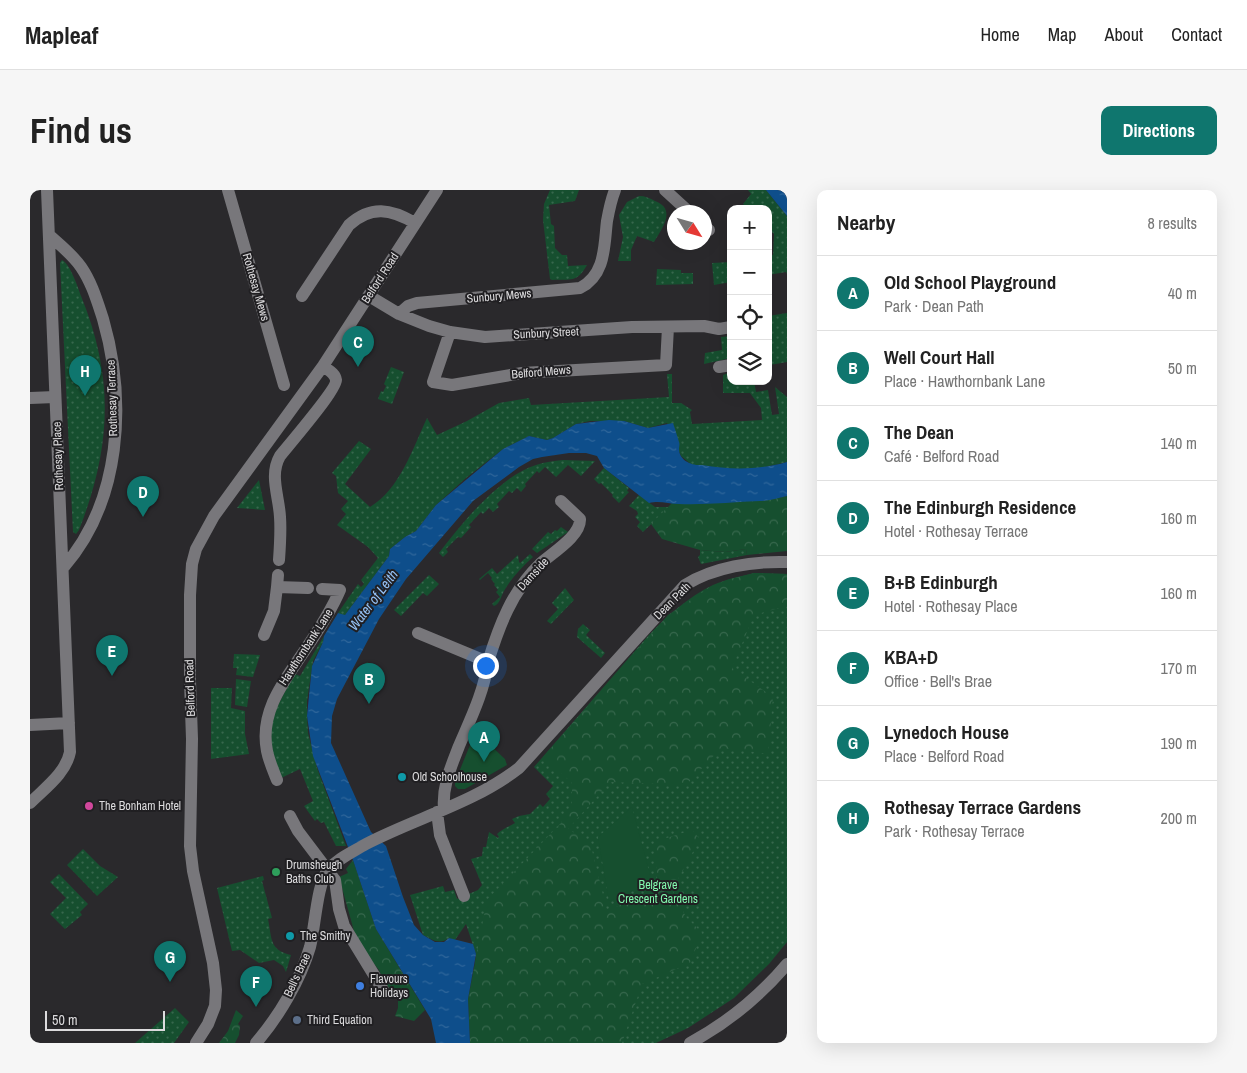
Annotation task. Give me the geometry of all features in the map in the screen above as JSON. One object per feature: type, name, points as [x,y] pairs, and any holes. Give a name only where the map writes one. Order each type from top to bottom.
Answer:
[{"type":"street","name":"Rothesay Place","points":[[30,803],[61,772],[70,752],[47,190]]},
{"type":"street","name":"Rothesay Mews","points":[[228,190],[284,385]]},
{"type":"street","name":"Belford Road","points":[[196,1043],[208,1024],[215,1006],[216,990],[213,963],[193,871],[190,846],[192,739],[190,614],[192,564],[200,541],[214,516],[322,366],[437,190]]},
{"type":"street","name":"Sunbury Mews","points":[[399,314],[408,306],[417,303],[580,288],[590,281],[596,273],[604,250],[608,212],[615,190]]},
{"type":"street","points":[[665,190],[681,205]]},
{"type":"street","points":[[302,296],[349,225],[358,217],[368,213],[384,211],[403,216],[415,223]]},
{"type":"street","name":"Rothesay Terrace","points":[[48,235],[76,261],[91,284],[108,340],[115,391],[114,445],[105,490],[88,533],[76,553],[63,568]]},
{"type":"street","name":"Sunbury Street","points":[[369,296],[399,314],[429,326],[450,332],[485,337],[632,327],[704,326],[719,330],[727,329]]},
{"type":"street","name":"Belford Mews","points":[[450,332],[433,382],[452,385],[488,377],[522,373],[666,365],[668,327]]},
{"type":"street","points":[[279,560],[280,518],[274,477],[275,467],[280,456],[336,384],[336,378],[333,373],[322,366]]},
{"type":"street","points":[[30,398],[55,397]]},
{"type":"street","name":"Damside","points":[[464,896],[440,835],[440,810],[448,773],[477,704],[494,642],[518,589],[540,565],[580,528],[580,519],[561,501]]},
{"type":"street","name":"Dean Path","points":[[440,810],[508,777],[526,761],[685,585],[703,575],[740,566],[755,563],[787,562]]},
{"type":"street","points":[[264,635],[274,611],[277,581],[308,588]]},
{"type":"street","name":"Hawthornbank Lane","points":[[277,780],[266,750],[267,721],[272,704],[284,679],[329,613],[340,590],[322,589]]},
{"type":"street","points":[[418,633],[488,662]]},
{"type":"street","points":[[30,725],[69,723]]},
{"type":"street","points":[[328,870],[341,858],[384,835],[440,810]]},
{"type":"street","points":[[290,816],[298,831],[334,880],[344,926],[385,993]]},
{"type":"street","name":"Bell's Brae","points":[[256,1043],[280,1008],[304,965],[312,938],[321,886],[328,870]]},
{"type":"street","points":[[690,1043],[718,1027],[737,1012],[755,997],[787,964]]},
{"type":"green space","points":[[550,190],[579,190],[575,201],[549,205],[551,224],[554,226],[555,248],[562,255],[567,255],[568,266],[587,265],[580,275],[569,280],[550,279],[543,220],[544,204]]},
{"type":"green space","points":[[748,190],[766,190],[787,216],[787,274],[786,272],[772,274],[774,234],[772,232],[772,205],[744,205],[751,194]]},
{"type":"green space","points":[[639,196],[649,198],[662,205],[665,209],[666,220],[654,242],[637,236],[631,250],[631,261],[618,261],[623,237],[619,215],[627,202]]},
{"type":"green space","points":[[62,260],[68,266],[78,287],[92,327],[100,356],[104,385],[103,442],[98,471],[90,500],[76,534],[73,532],[60,263]]},
{"type":"green space","points":[[727,262],[727,283],[714,285],[712,263]]},
{"type":"green space","points":[[657,269],[681,270],[681,273],[693,273],[693,284],[656,285]]},
{"type":"green space","points":[[787,313],[787,362],[772,365],[772,340],[772,315]]},
{"type":"green space","points":[[727,336],[727,359],[704,364],[705,353],[722,350],[721,337]]},
{"type":"green space","points":[[391,367],[404,372],[392,404],[378,399],[381,391],[383,392],[386,386],[384,384]]},
{"type":"green space","points":[[667,374],[672,374],[672,403],[681,403],[692,410],[690,412],[692,424],[762,420],[761,408],[750,393],[723,393],[723,375],[727,374],[727,385],[755,385],[756,392],[768,390],[772,415],[779,414],[775,387],[787,397],[787,462],[757,469],[741,470],[692,465],[681,456],[667,423],[648,428],[624,421],[590,421],[576,424],[547,440],[529,436],[503,449],[436,505],[416,531],[390,549],[389,556],[345,615],[343,616],[338,613],[358,584],[361,587],[364,584],[361,580],[378,558],[368,547],[337,525],[346,514],[341,509],[348,501],[338,493],[336,476],[332,473],[359,441],[371,449],[345,484],[370,507],[390,490],[398,479],[427,418],[437,435],[499,403],[529,398],[531,405],[669,397]]},
{"type":"green space","points":[[563,460],[595,461],[581,476],[568,465],[556,477],[545,467],[539,473],[537,471],[525,484],[526,486],[521,492],[517,488],[512,493],[509,491],[497,504],[499,507],[493,512],[489,508],[483,514],[481,512],[469,525],[471,527],[461,538],[458,537],[446,549],[448,552],[443,557],[439,553],[482,502],[509,479],[536,465]]},
{"type":"green space","points":[[604,468],[629,488],[627,491],[629,492],[619,503],[601,483],[599,484],[594,479]]},
{"type":"green space","points":[[259,480],[265,510],[237,508]]},
{"type":"green space","points":[[639,495],[655,507],[669,507],[643,532],[637,526],[640,522],[635,517],[638,514],[637,511],[629,506]]},
{"type":"green space","points":[[787,496],[787,551],[747,555],[746,549],[725,552],[700,550],[662,539],[651,524],[672,503],[762,501]]},
{"type":"green space","points":[[561,527],[568,532],[537,553],[532,549],[548,532],[551,534]]},
{"type":"green space","points":[[746,549],[747,555],[701,564],[698,557],[700,550],[725,552]]},
{"type":"green space","points":[[530,554],[533,557],[521,568],[504,591],[499,602],[494,606],[492,604],[500,597],[496,592],[498,590],[492,578],[488,573],[479,579],[492,568],[497,574],[518,555],[520,563]]},
{"type":"green space","name":"Belgrave Crescent Gardens","points":[[754,573],[787,574],[787,942],[769,964],[734,998],[688,1028],[656,1043],[470,1043],[476,954],[466,924],[455,940],[449,938],[436,941],[430,939],[423,935],[410,895],[443,886],[445,892],[454,890],[457,899],[478,890],[482,885],[471,859],[482,856],[483,847],[486,847],[489,832],[498,838],[497,834],[499,832],[515,823],[512,819],[530,814],[540,804],[543,807],[550,799],[546,794],[553,786],[534,767],[648,636],[695,595],[723,581]]},
{"type":"green space","points":[[754,573],[787,574],[787,606],[754,615],[732,668],[773,697],[768,754],[722,747],[686,785],[610,782],[568,829],[590,842],[607,911],[658,888],[654,842],[692,830],[700,839],[672,890],[686,917],[702,933],[690,963],[642,984],[622,1043],[470,1043],[468,999],[487,900],[561,823],[572,804],[572,783],[543,757],[668,615],[712,586]]},
{"type":"green space","points":[[429,575],[439,584],[427,596],[423,593],[401,616],[394,610]]},
{"type":"green space","points":[[565,588],[574,600],[551,624],[547,621],[558,609],[552,603]]},
{"type":"green space","points":[[583,624],[590,630],[586,635],[605,653],[601,658],[577,637],[578,629]]},
{"type":"green space","points":[[324,636],[323,642],[313,661],[307,701],[308,733],[317,768],[346,846],[336,846],[324,822],[321,823],[317,819],[315,821],[304,806],[313,801],[300,769],[281,778],[270,748],[270,728],[280,701],[295,674],[300,676]]},
{"type":"green space","points":[[234,654],[260,655],[253,677],[236,675],[237,668],[233,668]]},
{"type":"green space","points":[[367,662],[376,665],[365,691],[356,686]]},
{"type":"green space","points":[[236,679],[251,681],[247,707],[235,705]]},
{"type":"green space","points":[[211,688],[232,688],[231,708],[245,711],[245,734],[249,754],[211,759]]},
{"type":"green space","points":[[474,735],[489,744],[505,759],[507,765],[465,789],[458,789],[455,786],[455,782]]},
{"type":"green space","points":[[632,807],[652,882],[609,901],[598,837]]},
{"type":"green space","points":[[83,849],[100,866],[118,877],[97,896],[67,865]]},
{"type":"green space","points":[[353,860],[376,929],[425,1010],[414,1021],[395,1016],[398,1008],[398,995],[390,995],[379,970],[367,955],[354,931],[339,877],[348,873],[346,869]]},
{"type":"green space","points":[[59,874],[88,904],[80,912],[82,915],[65,929],[50,914],[66,898],[50,882]]},
{"type":"green space","points":[[263,876],[264,880],[262,881],[272,918],[268,919],[271,937],[279,950],[291,955],[286,972],[283,966],[274,960],[259,963],[240,950],[232,951],[217,888]]},
{"type":"green space","points":[[175,1008],[189,1022],[174,1043],[135,1043]]},
{"type":"green space","points":[[236,1010],[243,1016],[238,1024],[240,1026],[239,1035],[235,1043],[219,1043],[228,1031]]},
{"type":"water","points":[[766,190],[787,190],[787,216]]},
{"type":"water","name":"Water of Leith","points":[[609,420],[624,421],[648,428],[673,423],[681,457],[695,465],[745,468],[766,467],[787,462],[787,496],[763,501],[699,504],[649,503],[604,468],[597,456],[586,453],[569,453],[533,459],[473,501],[406,579],[379,619],[337,699],[332,716],[331,743],[371,832],[386,846],[414,925],[423,935],[435,942],[444,942],[449,938],[473,944],[476,954],[468,999],[470,1043],[436,1043],[431,1019],[376,929],[353,860],[313,756],[307,716],[312,666],[324,636],[338,613],[345,615],[389,556],[390,549],[416,531],[436,505],[503,449],[529,436],[547,440],[576,424]]},
{"type":"place","name":"The Dean","points":[[358,367]]},
{"type":"place","name":"Rothesay Terrace Gardens","points":[[85,396]]},
{"type":"place","name":"The Edinburgh Residence","points":[[143,517]]},
{"type":"place","name":"B+B Edinburgh","points":[[112,676]]},
{"type":"place","name":"Well Court Hall","points":[[369,704]]},
{"type":"place","name":"Old School Playground","points":[[484,762]]},
{"type":"place","name":"Old Schoolhouse","points":[[402,777]]},
{"type":"place","name":"The Bonham Hotel","points":[[89,806]]},
{"type":"place","name":"Drumsheugh Baths Club","points":[[276,872]]},
{"type":"place","name":"The Smithy","points":[[290,936]]},
{"type":"place","name":"Lynedoch House","points":[[170,982]]},
{"type":"place","name":"Flavours Holidays","points":[[360,986]]},
{"type":"place","name":"KBA+D","points":[[256,1007]]},
{"type":"place","name":"Third Equation","points":[[297,1020]]}]
